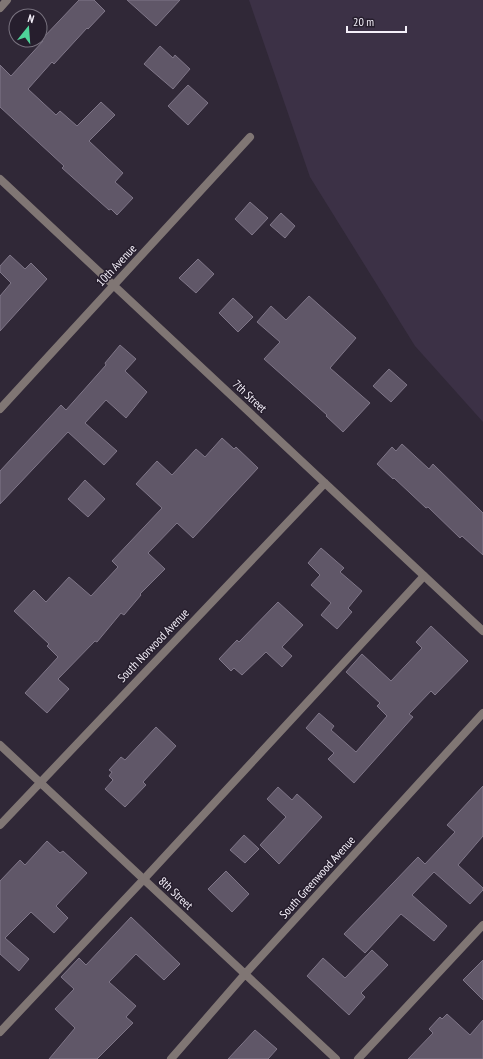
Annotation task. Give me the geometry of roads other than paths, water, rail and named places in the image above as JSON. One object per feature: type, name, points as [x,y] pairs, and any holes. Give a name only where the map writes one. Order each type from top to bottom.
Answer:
[{"type":"street","points":[[0,8],[7,0]]},
{"type":"street","name":"10th Avenue","points":[[0,409],[250,137]]},
{"type":"street","name":"7th Street","points":[[0,179],[483,631]]},
{"type":"street","name":"South Norwood Avenue","points":[[0,825],[325,483]]},
{"type":"street","points":[[0,1032],[144,879],[424,576]]},
{"type":"street","name":"South Greenwood Avenue","points":[[171,1059],[245,974],[483,713]]},
{"type":"street","name":"8th Street","points":[[0,745],[336,1059]]},
{"type":"street","points":[[358,1059],[483,925]]}]
